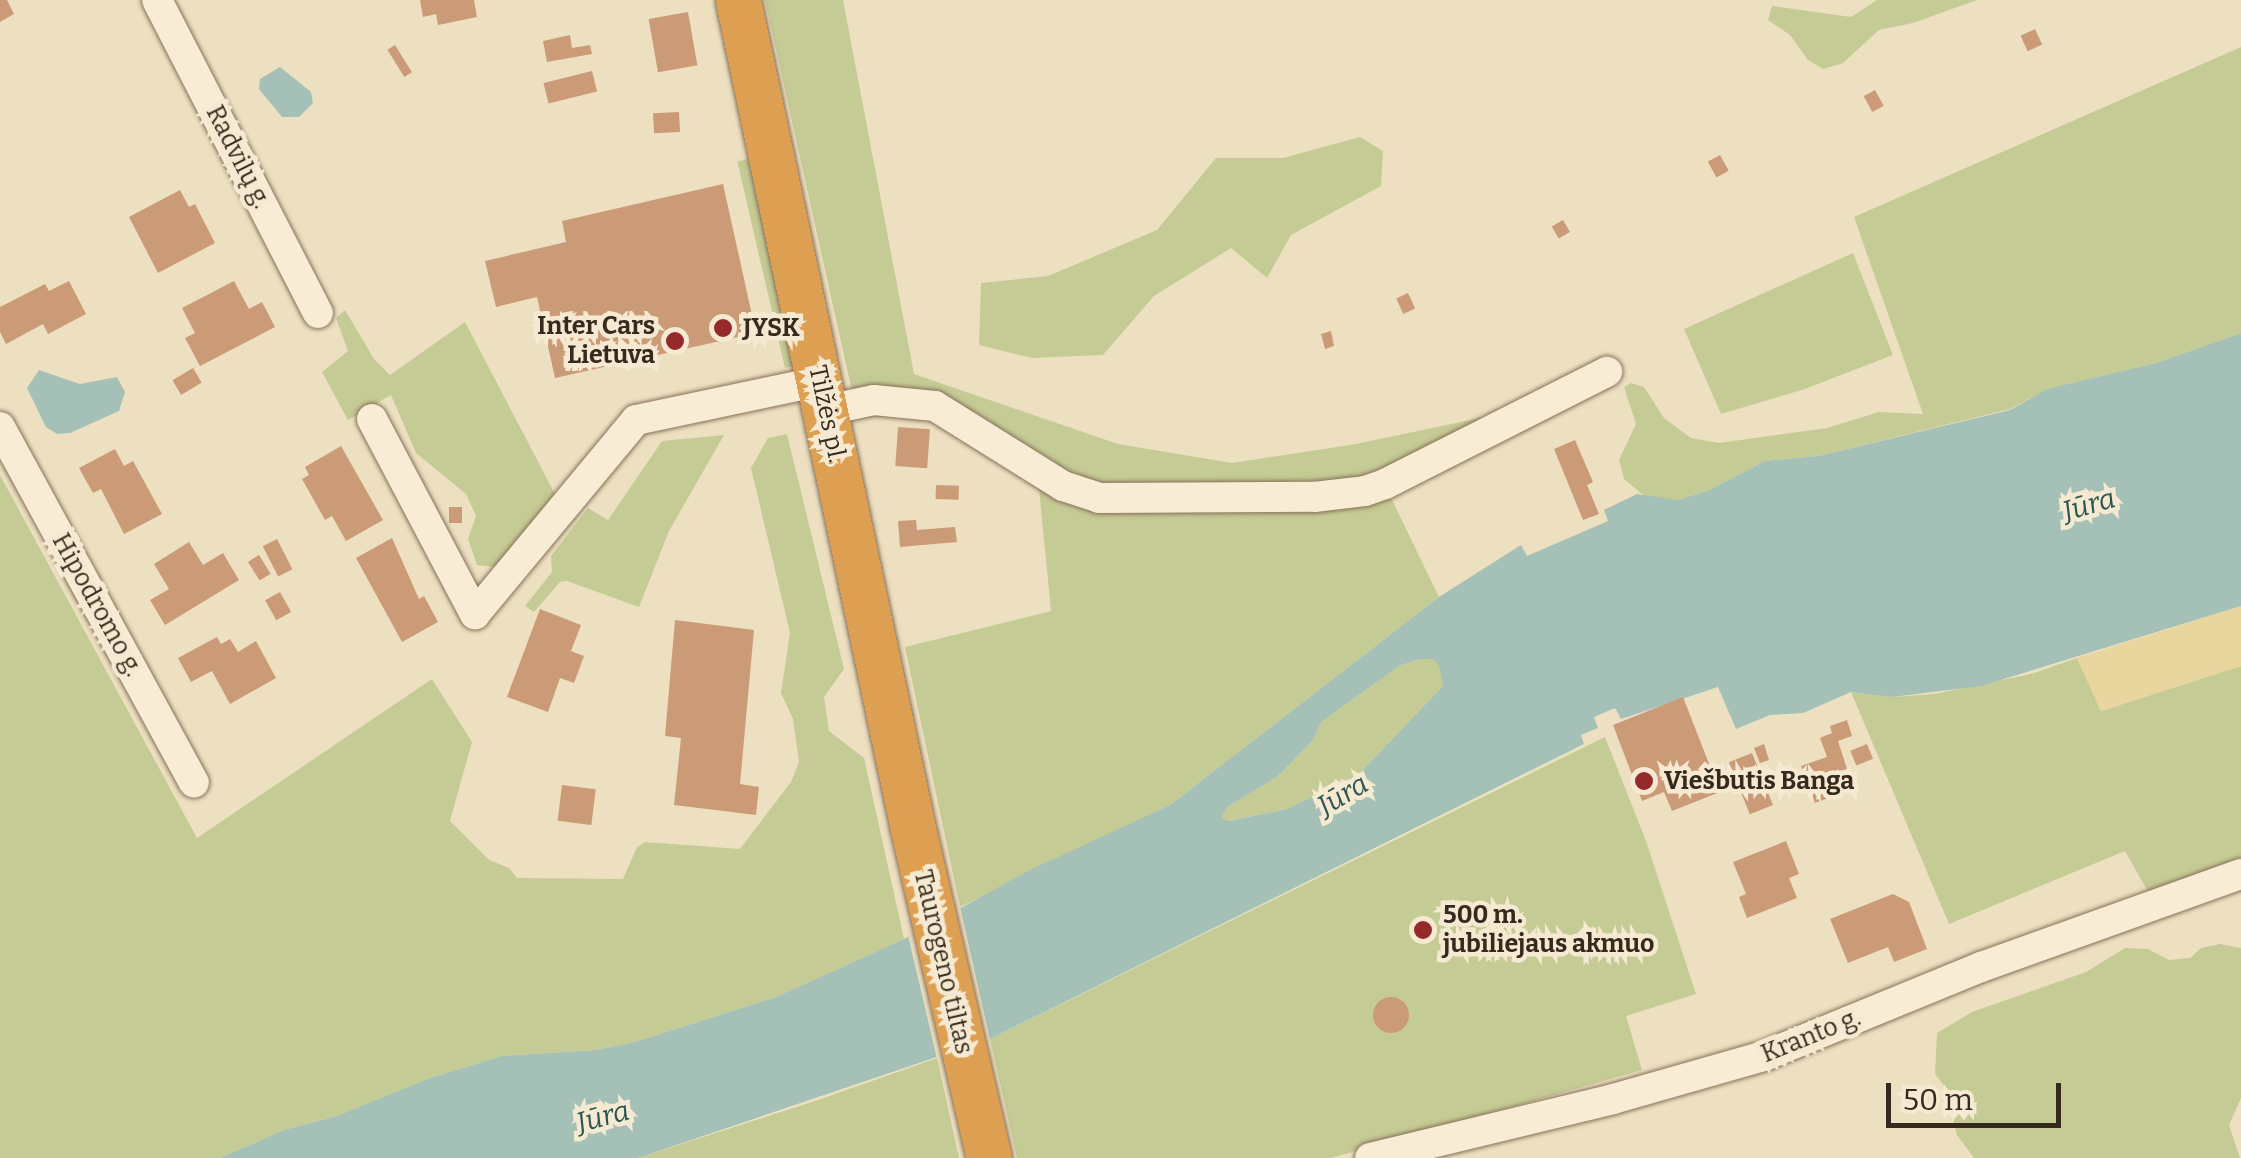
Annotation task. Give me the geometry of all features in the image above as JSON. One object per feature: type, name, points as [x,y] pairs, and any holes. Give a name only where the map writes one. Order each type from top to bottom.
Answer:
[{"type":"highway","name":"Tilžės pl.","points":[[738,0],[824,395],[912,829]]},
{"type":"highway","name":"Taurogeno tiltas","points":[[912,829],[989,1158]]},
{"type":"street","name":"Radvilų g.","points":[[158,0],[318,313]]},
{"type":"street","points":[[372,419],[474,614],[636,420],[824,395],[935,406],[1063,486],[1098,498],[1314,497],[1365,491],[1385,484],[1606,372]]},
{"type":"street","name":"Hipodromo g.","points":[[0,427],[194,783]]},
{"type":"street","name":"Kranto g.","points":[[1370,1158],[1613,1100],[1764,1056],[1982,967],[2241,874]]},
{"type":"green space","points":[[765,0],[843,0],[914,374],[1118,444],[1232,463],[1356,444],[1494,415],[1380,475],[1439,597],[1170,805],[960,907],[905,647],[1051,611],[1039,489],[938,419],[920,414],[858,418]]},
{"type":"green space","points":[[1877,0],[1977,0],[1913,23],[1879,30],[1843,63],[1823,69],[1808,60],[1790,35],[1768,20],[1772,6],[1851,17]]},
{"type":"green space","points":[[2241,47],[2241,333],[2156,363],[2048,389],[2010,409],[1818,456],[1765,461],[1707,491],[1677,500],[1648,499],[1624,479],[1619,460],[1636,424],[1624,387],[1631,383],[1644,387],[1664,418],[1691,438],[1719,443],[1827,428],[1879,412],[1923,414],[1854,217]]},
{"type":"green space","points":[[1360,137],[1383,151],[1381,186],[1291,235],[1267,278],[1231,248],[1154,296],[1103,355],[1032,358],[979,345],[981,283],[1048,276],[1157,230],[1216,158],[1283,158]]},
{"type":"green space","points":[[748,159],[796,366],[785,368],[737,161]]},
{"type":"green space","points":[[1853,253],[1893,355],[1802,390],[1721,414],[1684,329]]},
{"type":"green space","points":[[345,310],[374,359],[390,375],[465,322],[555,494],[495,567],[477,565],[468,539],[476,516],[466,494],[416,453],[391,395],[348,420],[322,372],[348,351],[336,318]]},
{"type":"green space","points":[[787,434],[844,669],[824,697],[829,731],[864,758],[904,939],[776,997],[635,1042],[596,1050],[502,1056],[427,1079],[337,1116],[284,1130],[220,1158],[0,1158],[0,475],[197,838],[432,679],[472,742],[450,821],[489,860],[509,868],[517,878],[623,879],[637,847],[645,842],[740,849],[791,782],[799,762],[793,719],[781,693],[790,633],[751,468],[768,438]]},
{"type":"green space","points":[[724,435],[669,531],[639,607],[567,581],[560,582],[534,612],[525,606],[552,572],[551,556],[588,508],[608,520],[662,441]]},
{"type":"green space","points":[[2077,658],[2101,711],[2241,666],[2241,873],[2156,906],[2125,851],[1949,924],[1851,692],[1892,697],[1934,694],[2031,674]]},
{"type":"green space","points":[[1433,659],[1439,666],[1443,686],[1359,774],[1287,809],[1228,821],[1221,818],[1227,807],[1277,777],[1313,740],[1321,722],[1399,666]]},
{"type":"green space","points":[[1605,737],[1646,841],[1696,994],[1626,1016],[1642,1070],[1331,1158],[1017,1158],[990,1039]]},
{"type":"green space","points":[[2220,944],[2241,948],[2241,1098],[2229,1125],[2240,1158],[1974,1158],[1957,1135],[1947,1090],[1935,1074],[1937,1033],[1972,1012],[2086,972],[2125,948],[2148,949],[2169,960],[2190,958],[2201,948]]},
{"type":"green space","points":[[937,1058],[959,1158],[638,1158],[818,1100]]},
{"type":"sand","points":[[2241,606],[2241,666],[2101,711],[2077,658]]},
{"type":"water","points":[[280,67],[311,92],[313,103],[299,117],[282,117],[259,89],[260,79]]},
{"type":"water","name":"Jūra","points":[[2241,333],[2241,606],[1981,686],[1892,697],[1851,692],[1803,713],[1770,715],[1736,729],[1718,687],[1621,719],[1615,708],[1594,717],[1598,728],[1581,735],[1584,744],[990,1039],[638,1158],[220,1158],[284,1130],[337,1116],[427,1079],[502,1056],[596,1050],[635,1042],[776,997],[904,939],[1030,870],[1170,805],[1439,597],[1521,545],[1527,556],[1608,521],[1604,510],[1637,494],[1677,500],[1707,491],[1765,461],[1818,456],[2010,410],[2047,389],[2156,363]],"holes":[[[1433,659],[1439,666],[1443,686],[1359,774],[1287,809],[1229,821],[1221,818],[1227,807],[1277,777],[1313,740],[1321,722],[1399,666]]]},
{"type":"water","points":[[39,370],[80,384],[117,377],[125,392],[119,411],[70,433],[57,434],[46,427],[27,388]]},
{"type":"pier","points":[[959,902],[991,1044],[938,1063],[907,931]]},
{"type":"building","points":[[0,0],[7,0],[14,14],[0,22]]},
{"type":"building","points":[[420,0],[474,0],[477,17],[438,25],[436,14],[423,17]]},
{"type":"building","points":[[688,12],[697,65],[658,72],[649,19]]},
{"type":"building","points":[[2035,29],[2042,44],[2028,51],[2020,36]]},
{"type":"building","points":[[570,35],[572,48],[590,45],[592,54],[547,62],[543,41]]},
{"type":"building","points":[[395,45],[412,72],[404,77],[387,50]]},
{"type":"building","points":[[592,71],[597,91],[549,103],[543,83]]},
{"type":"building","points":[[1875,90],[1884,106],[1872,112],[1864,96]]},
{"type":"building","points":[[679,112],[680,132],[654,133],[653,113]]},
{"type":"building","points":[[1720,155],[1729,171],[1716,178],[1708,162]]},
{"type":"building","points":[[723,184],[756,333],[555,378],[537,297],[496,307],[485,261],[566,242],[562,221]]},
{"type":"building","points":[[180,190],[189,207],[195,204],[215,243],[158,273],[129,217]]},
{"type":"building","points":[[1563,220],[1570,232],[1559,239],[1552,226]]},
{"type":"building","points":[[69,281],[86,314],[48,334],[43,324],[6,344],[0,332],[0,307],[45,284],[49,291]]},
{"type":"building","points":[[234,281],[249,309],[262,302],[275,327],[200,366],[185,338],[195,333],[182,308]]},
{"type":"building","points":[[1408,293],[1415,308],[1403,314],[1396,298]]},
{"type":"building","points":[[1331,331],[1334,346],[1325,349],[1321,334]]},
{"type":"building","points":[[193,368],[202,383],[181,395],[172,380]]},
{"type":"building","points":[[898,427],[930,429],[927,468],[895,466]]},
{"type":"building","points":[[1575,440],[1593,482],[1587,485],[1599,514],[1583,520],[1554,449]]},
{"type":"building","points":[[341,446],[383,520],[346,541],[332,516],[325,520],[302,479],[309,475],[305,467]]},
{"type":"building","points":[[115,449],[124,466],[133,461],[162,514],[124,534],[101,489],[93,493],[79,468]]},
{"type":"building","points":[[936,485],[959,486],[958,500],[936,499]]},
{"type":"building","points":[[449,507],[462,507],[462,523],[449,523]]},
{"type":"building","points":[[916,520],[917,530],[955,527],[957,542],[900,547],[898,521]]},
{"type":"building","points":[[392,538],[419,599],[424,596],[438,622],[402,642],[356,558]]},
{"type":"building","points":[[277,539],[292,569],[278,577],[263,546]]},
{"type":"building","points":[[189,542],[203,565],[223,553],[239,580],[165,625],[150,600],[169,589],[154,564]]},
{"type":"building","points":[[259,555],[271,574],[260,581],[248,562]]},
{"type":"building","points":[[280,592],[291,612],[276,620],[265,600]]},
{"type":"building","points":[[540,609],[581,625],[571,651],[584,656],[574,683],[560,678],[548,712],[507,697]]},
{"type":"building","points":[[675,620],[754,630],[740,784],[759,787],[756,815],[674,805],[681,738],[665,736]]},
{"type":"building","points":[[217,637],[221,644],[230,639],[238,652],[256,641],[276,678],[230,704],[212,671],[191,682],[178,658]]},
{"type":"building","points":[[1683,697],[1720,792],[1672,811],[1664,792],[1642,801],[1613,725]]},
{"type":"building","points":[[1847,720],[1852,736],[1838,741],[1847,769],[1835,773],[1842,793],[1815,803],[1801,766],[1827,757],[1820,738],[1832,733],[1830,726]]},
{"type":"building","points":[[1764,744],[1769,760],[1760,763],[1754,748]]},
{"type":"building","points":[[1867,744],[1873,759],[1856,766],[1850,751]]},
{"type":"building","points":[[1752,753],[1773,805],[1750,814],[1729,762]]},
{"type":"building","points":[[562,785],[596,789],[591,825],[558,821]]},
{"type":"building","points":[[1786,841],[1799,874],[1789,878],[1797,898],[1747,918],[1739,897],[1746,894],[1733,862]]},
{"type":"building","points":[[1893,894],[1909,902],[1927,949],[1894,962],[1888,947],[1848,963],[1830,919]]},
{"type":"building","points":[[1391,997],[1404,1002],[1409,1015],[1404,1028],[1391,1033],[1378,1028],[1373,1015],[1378,1002]]},
{"type":"place","name":"JYSK","points":[[723,328]]},
{"type":"place","name":"Inter Cars Lietuva","points":[[675,341]]},
{"type":"place","name":"Viešbutis Banga","points":[[1644,781]]},
{"type":"place","name":"500 m. jubiliejaus akmuo","points":[[1423,930]]}]
